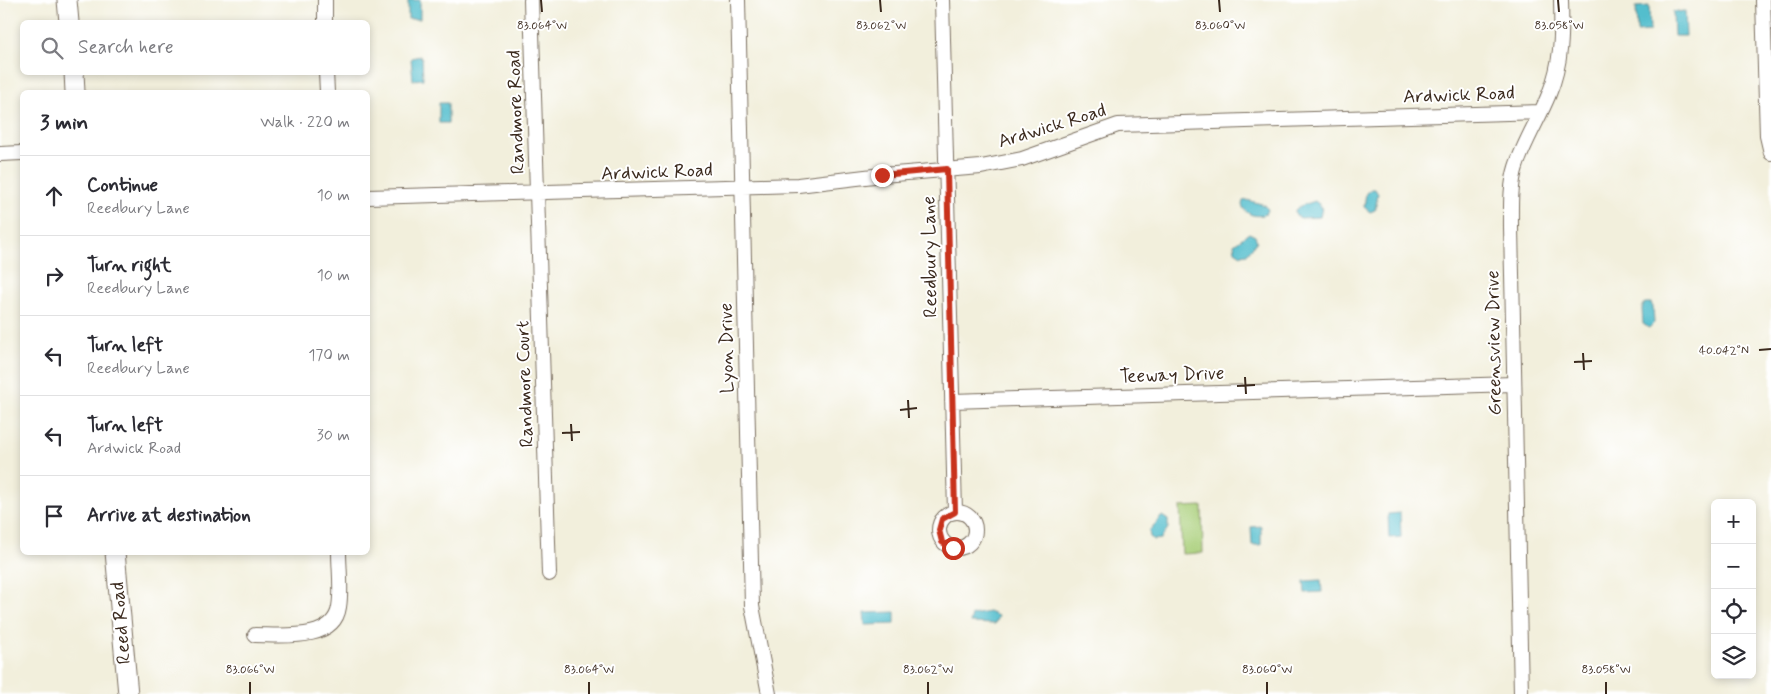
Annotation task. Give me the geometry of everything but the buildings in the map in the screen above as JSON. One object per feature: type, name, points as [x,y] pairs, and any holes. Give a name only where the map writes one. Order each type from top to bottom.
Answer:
[{"type":"main road","points":[[67,0],[69,20]]},
{"type":"main road","points":[[74,75],[75,90]]},
{"type":"main road","name":"Reed Road","points":[[115,555],[128,694]]},
{"type":"street","points":[[325,0],[325,20]]},
{"type":"street","name":"Randmore Road","points":[[532,0],[538,194]]},
{"type":"street","name":"Lyon Drive","points":[[738,0],[752,606],[769,694]]},
{"type":"street","name":"Reedbury Lane","points":[[942,0],[955,512]]},
{"type":"street","name":"Greensview Drive","points":[[1521,694],[1511,228],[1512,183],[1516,168],[1539,112],[1549,94],[1558,66],[1562,47],[1561,0]]},
{"type":"street","points":[[1763,0],[1769,106],[1767,136],[1771,152]]},
{"type":"street","points":[[326,75],[327,90]]},
{"type":"street","name":"Ardwick Road","points":[[370,197],[538,194],[798,185],[980,167],[1022,159],[1106,128],[1134,123],[1539,112]]},
{"type":"street","points":[[0,154],[20,153]]},
{"type":"street","name":"Randmore Court","points":[[538,194],[550,574]]},
{"type":"street","name":"Teeway Drive","points":[[952,401],[1514,384]]},
{"type":"street","points":[[255,636],[316,632],[331,624],[339,608],[339,555]]},
{"type":"green space","points":[[1202,506],[1203,553],[1182,554],[1180,507]]},
{"type":"water","points":[[408,0],[420,0],[420,19],[408,19]]},
{"type":"water","points":[[1649,6],[1650,31],[1637,32],[1636,7]]},
{"type":"water","points":[[1685,11],[1686,36],[1674,36],[1673,12]]},
{"type":"water","points":[[420,56],[422,58],[423,79],[413,80],[411,58]]},
{"type":"water","points":[[439,103],[448,103],[448,123],[439,123]]},
{"type":"water","points":[[1371,189],[1375,189],[1378,194],[1375,210],[1370,212],[1364,207],[1366,193]]},
{"type":"water","points":[[1247,200],[1265,205],[1268,210],[1266,214],[1255,216],[1246,211],[1242,205],[1243,201]]},
{"type":"water","points":[[1315,201],[1322,207],[1320,217],[1301,218],[1296,216],[1295,210],[1300,206]]},
{"type":"water","points":[[1249,233],[1255,236],[1257,241],[1247,254],[1241,255],[1235,251],[1234,244]]},
{"type":"water","points":[[1645,303],[1651,303],[1653,307],[1654,323],[1649,328],[1643,324],[1642,308]]},
{"type":"water","points":[[1400,513],[1401,537],[1389,538],[1388,514]]},
{"type":"water","points":[[1162,516],[1168,520],[1168,528],[1161,539],[1154,540],[1150,537],[1149,531]]},
{"type":"water","points":[[1261,526],[1261,545],[1252,545],[1251,527]]},
{"type":"water","points":[[1321,580],[1322,592],[1305,593],[1304,581]]},
{"type":"water","points":[[895,612],[895,624],[865,625],[864,613]]},
{"type":"water","points":[[989,612],[998,616],[995,624],[970,623],[972,615]]},
{"type":"route","points":[[882,175],[947,169],[955,512],[942,519],[939,530],[942,542],[953,548]]}]
